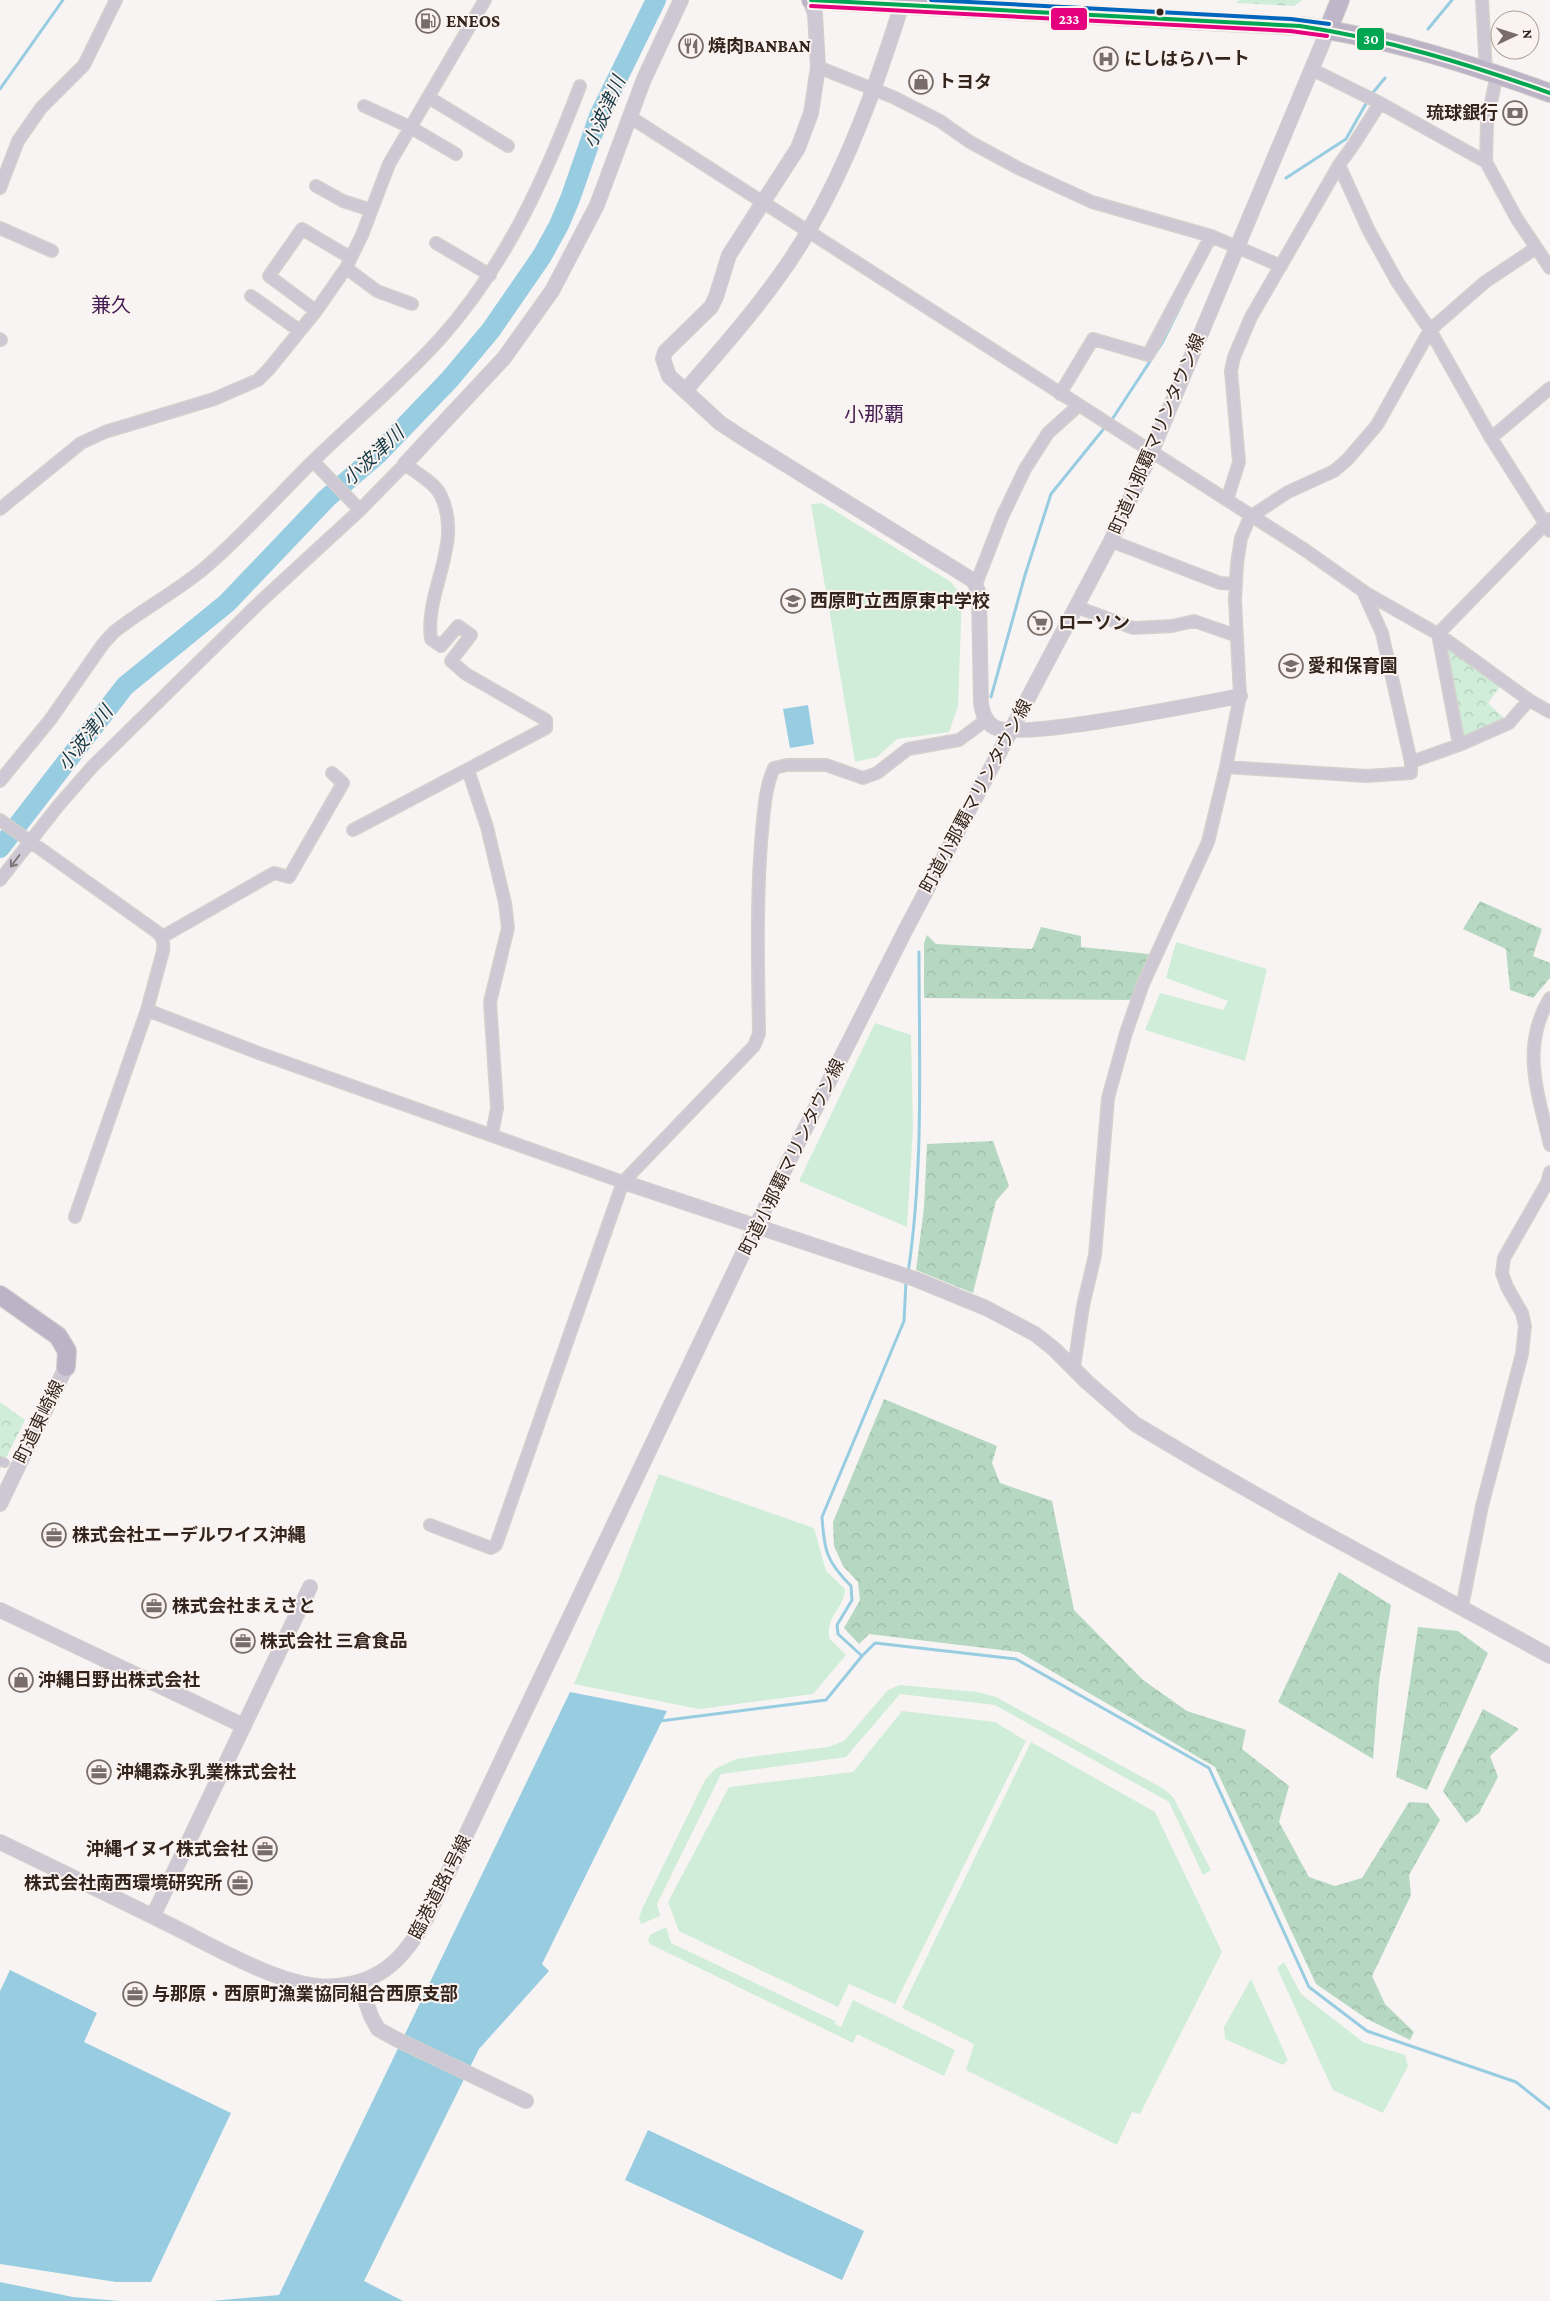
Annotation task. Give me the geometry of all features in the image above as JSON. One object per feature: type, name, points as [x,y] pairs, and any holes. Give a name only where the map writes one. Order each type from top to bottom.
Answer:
[{"type":"highway","points":[[811,0],[1291,25],[1328,30],[1407,47],[1491,72],[1550,93]]},
{"type":"highway","points":[[0,1295],[58,1336],[67,1351],[66,1367]]},
{"type":"main road","points":[[1328,30],[1340,0]]},
{"type":"street","points":[[0,188],[18,141],[41,108],[84,65],[116,0]]},
{"type":"street","points":[[0,509],[81,443],[104,432],[214,399],[258,380],[316,311],[348,263],[389,164],[485,0]]},
{"type":"street","points":[[0,880],[26,839],[93,766],[357,506],[405,464],[504,358],[552,291],[596,205],[656,52],[682,0]]},
{"type":"street","points":[[811,0],[815,14],[818,67],[811,113],[798,148],[729,255],[711,307],[665,352],[663,359],[669,376],[720,423],[976,584]]},
{"type":"street","points":[[1482,0],[1491,72],[1486,162]]},
{"type":"street","points":[[685,391],[744,322],[808,232],[844,163],[874,89],[902,4]]},
{"type":"street","name":"町道小那覇マリンタウン線","points":[[601,1553],[756,1226],[906,929],[1112,541],[1328,30]]},
{"type":"street","points":[[818,67],[874,89],[940,121],[970,142],[1020,169],[1092,202],[1211,236],[1281,266]]},
{"type":"street","points":[[1312,69],[1374,100],[1486,162],[1536,248],[1550,268]]},
{"type":"street","points":[[0,781],[50,720],[103,644],[126,622],[208,566],[424,357],[454,322],[490,275],[516,234],[536,194],[580,86]]},
{"type":"street","points":[[428,97],[508,146]]},
{"type":"street","points":[[1227,500],[1239,462],[1231,371],[1234,358],[1251,317],[1338,164],[1354,144],[1374,100]]},
{"type":"street","points":[[364,106],[410,127],[456,154]]},
{"type":"street","points":[[630,117],[1102,420],[1150,453],[1305,550],[1363,591],[1438,634],[1529,700],[1550,712]]},
{"type":"street","points":[[1338,164],[1370,231],[1398,283],[1430,330],[1491,438],[1549,524],[1438,634]]},
{"type":"street","points":[[316,186],[343,201],[371,210]]},
{"type":"street","points":[[0,228],[52,251]]},
{"type":"street","points":[[316,311],[269,276],[302,229],[348,263],[377,291],[412,304]]},
{"type":"street","points":[[1060,394],[1093,339],[1148,355],[1211,236]]},
{"type":"street","points":[[436,243],[490,275]]},
{"type":"street","points":[[1074,1367],[1083,1306],[1095,1255],[1108,1098],[1126,1033],[1143,984],[1208,842],[1226,767],[1240,696],[1236,584],[1241,538],[1250,517],[1288,492],[1334,471],[1346,460],[1377,425],[1430,330],[1485,282],[1536,248]]},
{"type":"street","points":[[251,296],[300,331]]},
{"type":"street","points":[[1491,438],[1550,388]]},
{"type":"street","points":[[1078,406],[1048,433],[1026,469],[1002,517],[976,584],[979,594],[981,704],[986,720],[994,727],[1012,729],[1061,727],[1240,696]]},
{"type":"street","points":[[315,464],[357,506]]},
{"type":"street","points":[[353,830],[546,728],[546,720],[466,674],[452,661],[471,635],[465,630],[458,626],[441,646],[431,639],[429,626],[446,551],[449,526],[440,494],[433,485],[405,464]]},
{"type":"street","points":[[1112,541],[1220,584],[1236,584]]},
{"type":"street","points":[[1226,767],[1366,776],[1411,773],[1411,762],[1382,633],[1363,591]]},
{"type":"street","points":[[1077,607],[1133,628],[1172,626],[1194,621],[1237,636]]},
{"type":"street","points":[[1438,634],[1459,745]]},
{"type":"street","points":[[1411,762],[1459,745],[1509,722],[1529,700]]},
{"type":"street","points":[[430,1525],[491,1548],[496,1545],[623,1182],[754,1046],[759,1034],[758,870],[765,807],[770,778],[774,768],[787,765],[826,764],[864,778],[878,773],[908,750],[959,740],[986,720]]},
{"type":"street","points":[[468,770],[487,827],[505,903],[508,928],[490,1002],[497,1108],[492,1134]]},
{"type":"street","points":[[162,937],[274,873],[290,877],[342,782],[332,773]]},
{"type":"street","points":[[0,820],[162,937],[163,950],[147,1010],[75,1217]]},
{"type":"street","points":[[1550,998],[1536,1024],[1532,1064],[1550,1145]]},
{"type":"street","points":[[147,1010],[256,1052],[492,1134],[623,1182],[902,1274],[986,1308],[1035,1334],[1074,1367],[1110,1403],[1135,1424],[1272,1504],[1550,1656]]},
{"type":"street","points":[[1462,1608],[1482,1506],[1522,1354],[1525,1326],[1522,1312],[1502,1273],[1504,1258],[1547,1183],[1550,1172]]},
{"type":"street","name":"町道東崎線","points":[[0,1504],[66,1367]]},
{"type":"street","name":"臨港道路1号線","points":[[0,1842],[254,1965],[299,1983],[335,1987],[359,1983],[372,1978],[385,1970],[409,1947],[418,1934],[601,1553]]},
{"type":"street","points":[[153,1916],[310,1587]]},
{"type":"street","points":[[0,1610],[244,1726]]},
{"type":"street","points":[[359,1983],[371,2016],[378,2029],[526,2102]]},
{"type":"green space","points":[[1239,0],[1302,0],[1294,6],[1236,3]]},
{"type":"green space","points":[[822,503],[951,582],[962,596],[958,706],[949,732],[897,739],[877,757],[855,762],[811,504]]},
{"type":"green space","points":[[1451,650],[1501,685],[1488,703],[1506,720],[1461,741],[1445,654]]},
{"type":"green space","points":[[1480,901],[1542,929],[1533,956],[1550,963],[1550,978],[1533,998],[1510,990],[1506,949],[1463,929]]},
{"type":"green space","points":[[1041,927],[1081,936],[1081,947],[1149,954],[1131,1000],[924,998],[924,943],[927,935],[936,944],[1032,949]]},
{"type":"green space","points":[[1176,942],[1267,969],[1245,1061],[1145,1030],[1160,993],[1223,1010],[1228,1001],[1166,978]]},
{"type":"green space","points":[[875,1023],[911,1035],[913,1128],[907,1227],[799,1181]]},
{"type":"green space","points":[[993,1141],[1009,1186],[996,1201],[973,1293],[916,1270],[924,1208],[927,1144]]},
{"type":"green space","points":[[884,1399],[997,1446],[992,1463],[1000,1483],[1052,1501],[1074,1610],[1143,1680],[1187,1711],[1246,1730],[1242,1749],[1289,1786],[1279,1822],[1309,1877],[1335,1886],[1362,1878],[1409,1802],[1428,1803],[1440,1820],[1409,1875],[1411,1895],[1372,1976],[1385,2004],[1414,2032],[1410,2040],[1367,2019],[1316,1984],[1215,1767],[1019,1652],[869,1634],[859,1644],[844,1628],[860,1600],[858,1582],[843,1566],[834,1546],[833,1522]]},
{"type":"green space","points":[[0,1402],[25,1420],[0,1470]]},
{"type":"green space","points":[[659,1474],[814,1528],[826,1571],[845,1589],[842,1602],[831,1622],[829,1638],[846,1655],[813,1694],[699,1709],[574,1684],[617,1582]]},
{"type":"green space","points":[[1339,1572],[1391,1605],[1379,1682],[1373,1759],[1278,1702]]},
{"type":"green space","points":[[1418,1627],[1458,1631],[1488,1653],[1427,1790],[1396,1777]]},
{"type":"green space","points":[[900,1685],[978,1692],[996,1697],[1164,1789],[1173,1797],[1211,1870],[1203,1875],[1169,1802],[995,1705],[900,1694],[846,1757],[721,1774],[657,1904],[660,1916],[641,1924],[639,1918],[642,1909],[705,1780],[715,1769],[736,1759],[828,1747],[844,1741],[888,1690]]},
{"type":"green space","points":[[1483,1709],[1519,1729],[1490,1756],[1498,1777],[1479,1813],[1466,1823],[1443,1791]]},
{"type":"green space","points":[[902,1711],[995,1722],[1026,1741],[895,2004],[849,1984],[838,2007],[679,1931],[668,1902],[729,1787],[853,1772]]},
{"type":"green space","points":[[1031,1742],[1155,1812],[1222,1952],[1140,2114],[1132,2112],[1117,2145],[966,2070],[974,2044],[902,2008]]},
{"type":"green space","points":[[666,1927],[671,1943],[835,2021],[836,2025],[841,2027],[853,2000],[955,2050],[944,2076],[857,2034],[853,2043],[650,1944],[648,1940],[650,1935]]},
{"type":"green space","points":[[1284,1962],[1301,1994],[1363,2042],[1405,2055],[1408,2066],[1383,2113],[1333,2090],[1277,1968]]},
{"type":"green space","points":[[1251,1979],[1288,2060],[1283,2065],[1225,2039],[1224,2027]]},
{"type":"water","points":[[808,705],[814,744],[790,748],[783,709]]},
{"type":"water","points":[[570,1692],[667,1711],[542,1964],[549,1971],[479,2049],[364,2281],[403,2301],[211,2301],[279,2295]]},
{"type":"water","points":[[10,1970],[97,2013],[84,2042],[231,2113],[151,2282],[116,2282],[0,2264],[0,1991]]},
{"type":"water","points":[[648,2130],[864,2231],[842,2280],[625,2180]]},
{"type":"water","points":[[0,2282],[73,2297],[120,2301],[0,2301]]},
{"type":"waterway","points":[[0,89],[63,0]]},
{"type":"waterway","name":"小波津川","points":[[0,848],[125,686],[227,603],[327,498],[377,455],[450,379],[491,330],[542,256],[559,225],[599,116],[656,0]]},
{"type":"waterway","points":[[1428,29],[1452,0]]},
{"type":"waterway","points":[[1371,95],[1385,78]]},
{"type":"waterway","points":[[1286,178],[1346,139],[1368,100]]},
{"type":"waterway","points":[[1111,421],[1162,343],[1182,303]]},
{"type":"waterway","points":[[991,697],[1025,575],[1051,494],[1106,426]]},
{"type":"waterway","points":[[908,1273],[919,1153],[919,952]]},
{"type":"waterway","points":[[660,1721],[826,1700],[862,1656],[838,1634],[837,1625],[852,1600],[851,1586],[837,1570],[828,1555],[822,1517],[904,1321],[906,1281]]},
{"type":"waterway","points":[[862,1656],[875,1643],[1016,1659],[1209,1768],[1309,1987],[1367,2031],[1516,2082],[1550,2109]]},
{"type":"transit line","name":"30","points":[[811,0],[1300,26],[1395,45],[1488,72],[1550,93]]},
{"type":"transit line","points":[[931,0],[1291,19],[1329,24]]},
{"type":"transit line","name":"233","points":[[811,6],[1290,31],[1327,36]]},
{"type":"place","name":"ENEOS","points":[[428,21]]},
{"type":"place","name":"焼肉BANBAN","points":[[691,46]]},
{"type":"place","name":"にしはらハート","points":[[1106,59]]},
{"type":"place","name":"トヨタ","points":[[921,82]]},
{"type":"place","name":"琉球銀行","points":[[1515,113]]},
{"type":"place","name":"西原町立西原東中学校","points":[[793,601]]},
{"type":"place","name":"ローソン","points":[[1040,623]]},
{"type":"place","name":"愛和保育園","points":[[1291,666]]},
{"type":"place","name":"株式会社エーデルワイス沖縄","points":[[54,1535]]},
{"type":"place","name":"株式会社まえさと","points":[[154,1606]]},
{"type":"place","name":"株式会社 三倉食品","points":[[243,1641]]},
{"type":"place","name":"沖縄日野出株式会社","points":[[21,1680]]},
{"type":"place","name":"沖縄森永乳業株式会社","points":[[99,1772]]},
{"type":"place","name":"沖縄イヌイ株式会社","points":[[265,1849]]},
{"type":"place","name":"株式会社南西環境研究所","points":[[240,1883]]},
{"type":"place","name":"与那原・西原町漁業協同組合西原支部","points":[[135,1994]]},
{"type":"district","name":"兼久","points":[[111,305]]},
{"type":"district","name":"小那覇","points":[[874,414]]}]
